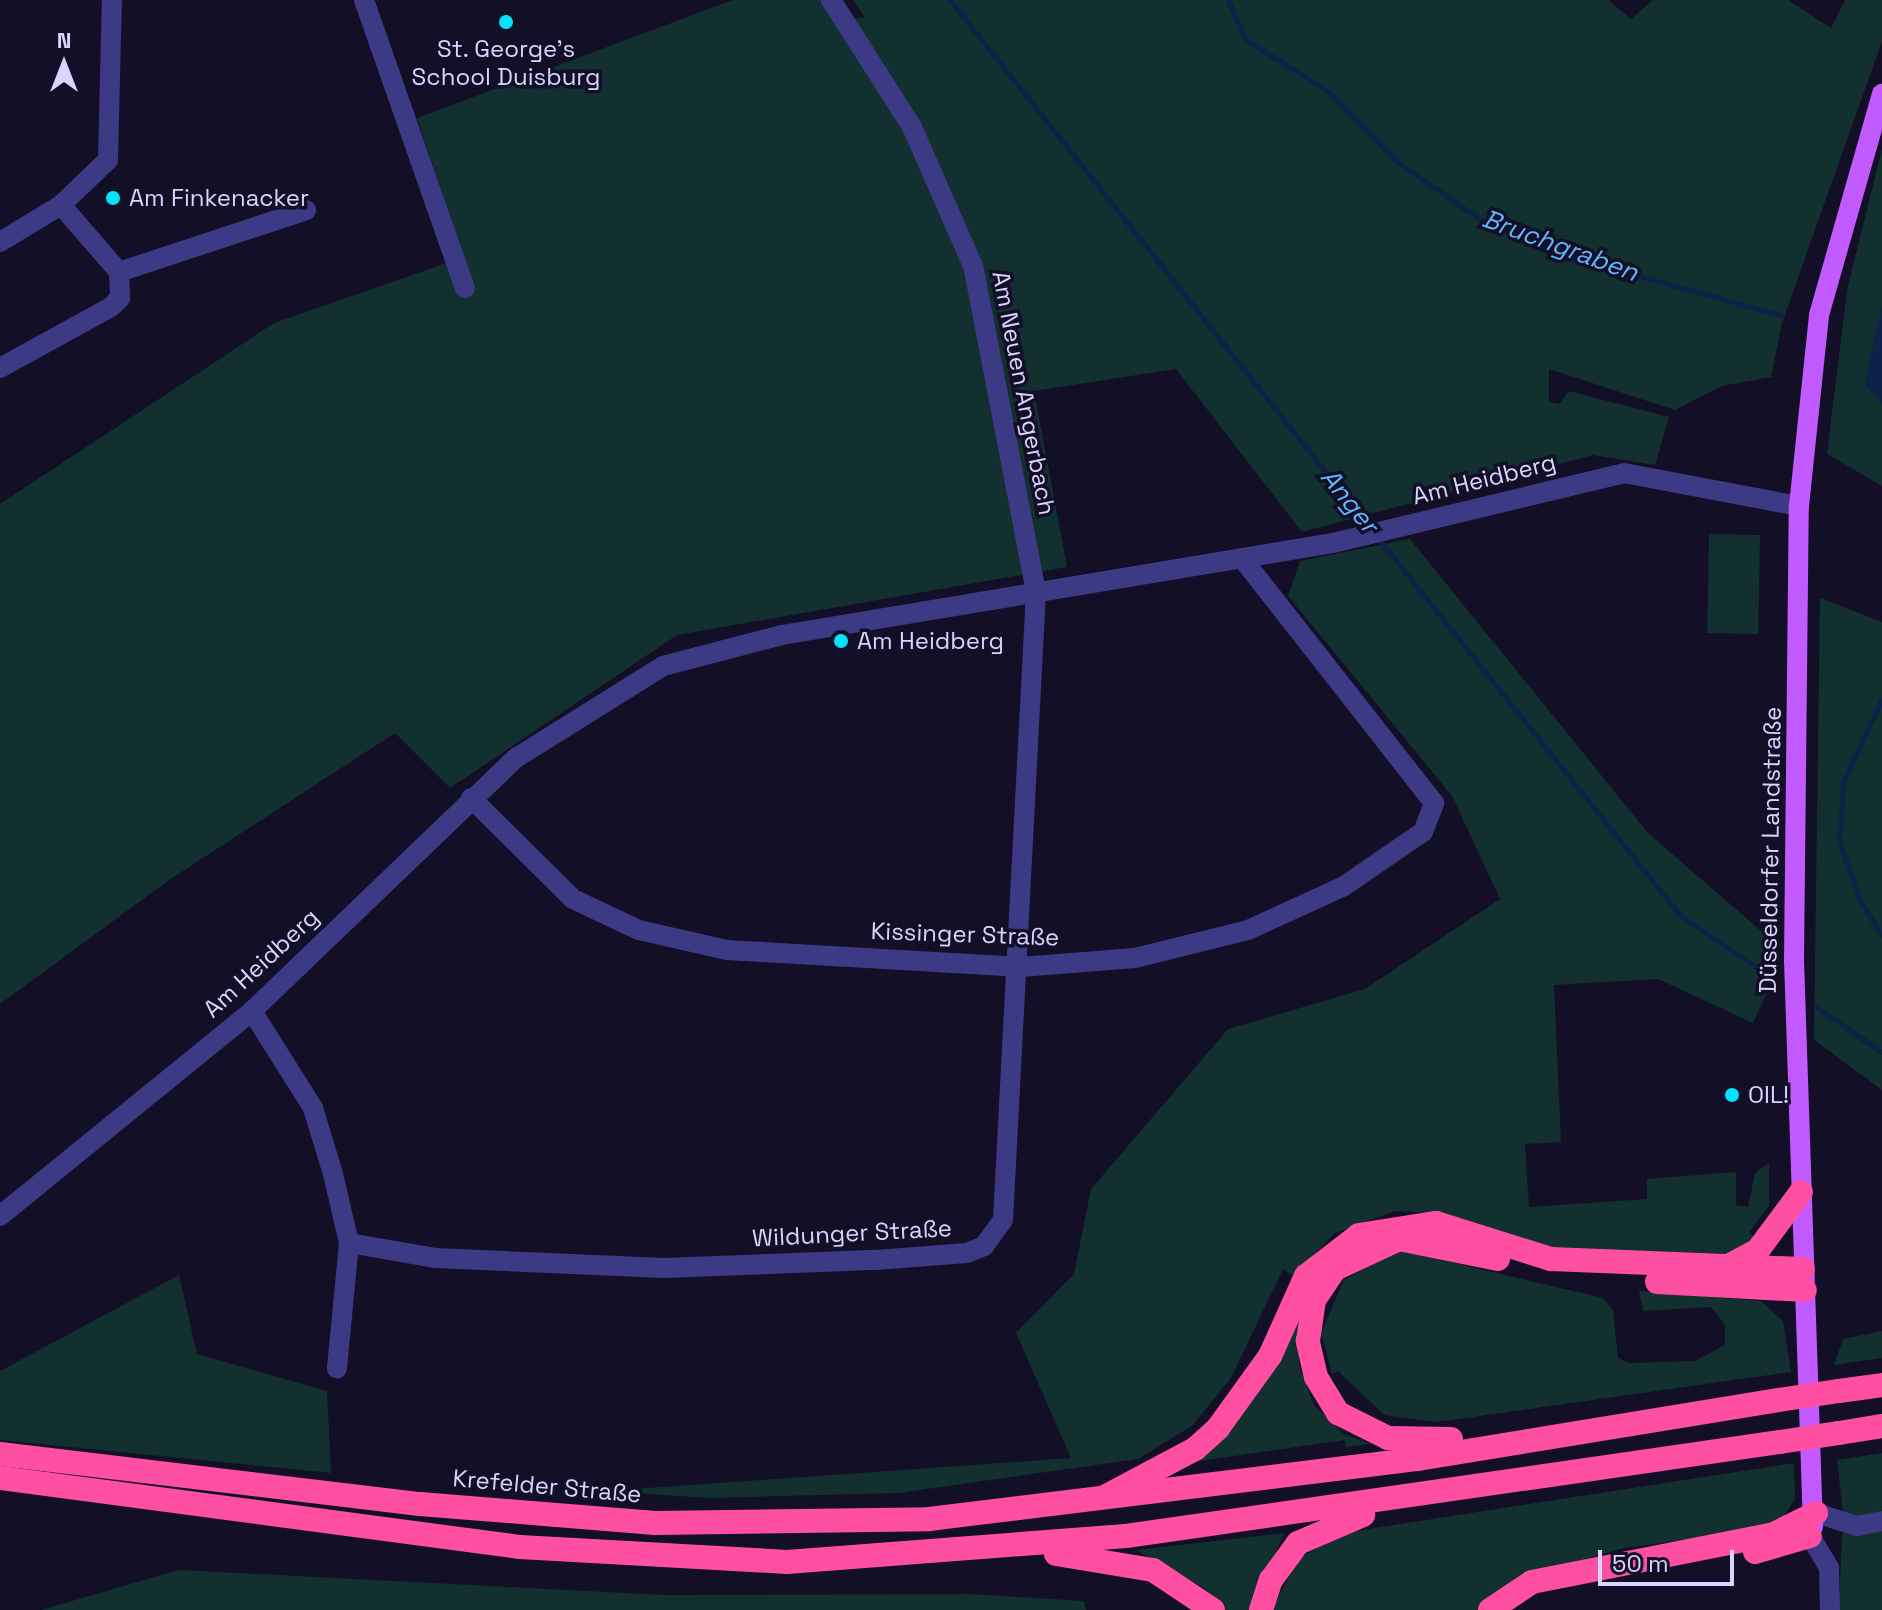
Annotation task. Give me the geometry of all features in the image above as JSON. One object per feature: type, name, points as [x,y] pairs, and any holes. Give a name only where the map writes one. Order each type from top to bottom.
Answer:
[{"type":"highway","points":[[1727,1266],[1758,1250],[1801,1192]]},
{"type":"highway","points":[[1091,1503],[1195,1449],[1218,1428],[1270,1356],[1306,1276],[1359,1235],[1436,1223],[1551,1259],[1727,1266],[1804,1280]]},
{"type":"highway","points":[[1525,1440],[1486,1434],[1426,1442],[1388,1438],[1338,1413],[1316,1377],[1308,1341],[1314,1300],[1335,1269],[1399,1239],[1545,1271],[1804,1280]]},
{"type":"highway","name":"Krefelder Straße","points":[[0,1454],[420,1504],[655,1523],[929,1519],[1091,1503],[1882,1385]]},
{"type":"highway","points":[[0,1478],[600,1554],[787,1562],[1006,1550],[1425,1495],[1882,1426]]},
{"type":"highway","points":[[1261,1610],[1276,1570],[1298,1543],[1425,1495]]},
{"type":"highway","points":[[1490,1610],[1532,1582],[1813,1524]]},
{"type":"highway","points":[[1513,1610],[1571,1585],[1789,1547],[1813,1524]]},
{"type":"highway","points":[[1006,1550],[1153,1570],[1213,1610]]},
{"type":"main road","name":"Düsseldorfer Landstraße","points":[[1813,1524],[1794,961],[1799,506],[1819,315],[1882,94]]},
{"type":"street","points":[[0,242],[61,205],[99,173],[114,142],[112,0]]},
{"type":"street","points":[[364,0],[465,288]]},
{"type":"street","name":"Am Neuen Angerbach","points":[[831,0],[912,127],[973,266],[1036,592]]},
{"type":"street","points":[[0,368],[111,307],[120,298],[119,272],[61,205]]},
{"type":"street","points":[[119,272],[306,210]]},
{"type":"street","name":"Am Heidberg","points":[[0,1216],[252,1011],[471,798],[568,721],[663,666],[782,635],[1356,538],[1624,473],[1799,506]]},
{"type":"street","name":"Kissinger Straße","points":[[471,798],[573,899],[639,930],[727,950],[1021,967],[1135,958],[1248,930],[1344,886],[1423,832],[1434,816],[1429,793],[1242,558]]},
{"type":"street","name":"Wildunger Straße","points":[[349,1243],[435,1258],[664,1268],[889,1260],[984,1246],[1008,1201],[1036,592]]},
{"type":"street","points":[[252,1011],[313,1108],[349,1243],[337,1368]]},
{"type":"street","points":[[1813,1524],[1857,1526],[1882,1521]]},
{"type":"street","name":"Düsseldorfer Landstraße","points":[[1813,1524],[1829,1568],[1830,1610]]},
{"type":"green space","points":[[733,0],[828,0],[841,20],[865,17],[853,0],[1608,0],[1631,19],[1653,0],[1788,0],[1831,28],[1845,0],[1882,0],[1882,41],[1782,323],[1771,377],[1722,386],[1675,410],[1549,369],[1549,402],[1559,404],[1569,391],[1669,417],[1655,465],[1593,455],[1302,532],[1176,369],[1034,391],[1067,567],[677,635],[450,788],[395,733],[169,880],[0,1004],[0,504],[274,323],[464,257],[417,118]]},
{"type":"green space","points":[[1882,149],[1882,486],[1827,454],[1847,290]]},
{"type":"green space","points":[[1709,534],[1760,535],[1758,634],[1707,633]]},
{"type":"green space","points":[[1410,539],[1648,833],[1767,936],[1767,993],[1753,1023],[1658,979],[1554,985],[1561,1142],[1525,1144],[1529,1207],[1647,1199],[1647,1179],[1736,1172],[1736,1205],[1748,1207],[1755,1173],[1769,1163],[1769,1206],[1749,1232],[1756,1240],[1732,1254],[1568,1254],[1439,1213],[1395,1211],[1335,1233],[1293,1276],[1283,1269],[1231,1378],[1192,1426],[1138,1459],[899,1493],[708,1498],[605,1491],[1071,1458],[1016,1333],[1074,1274],[1091,1189],[1228,1029],[1365,989],[1500,899],[1452,796],[1288,596],[1300,561]]},
{"type":"green space","points":[[1820,598],[1882,622],[1882,1090],[1814,1040]]},
{"type":"green space","points":[[1399,1250],[1603,1298],[1613,1310],[1618,1358],[1628,1363],[1695,1361],[1725,1345],[1725,1325],[1711,1307],[1643,1311],[1639,1291],[1761,1301],[1783,1321],[1791,1372],[1437,1422],[1384,1415],[1338,1371],[1332,1374],[1321,1333],[1344,1280]]},
{"type":"green space","points":[[179,1275],[197,1354],[327,1391],[331,1473],[0,1440],[0,1371]]},
{"type":"green space","points":[[1301,1307],[1299,1365],[1314,1405],[1344,1434],[1370,1444],[1346,1447],[1345,1440],[1186,1463]]},
{"type":"green space","points":[[1882,1331],[1882,1358],[1834,1365],[1843,1339]]},
{"type":"green space","points":[[1882,1453],[1882,1513],[1855,1519],[1843,1512],[1837,1460]]},
{"type":"green space","points":[[1794,1463],[1795,1499],[1783,1517],[1760,1530],[1624,1548],[1525,1576],[1477,1610],[1272,1610],[1297,1560],[1342,1533]]},
{"type":"green space","points":[[1882,1527],[1882,1610],[1839,1610],[1842,1533]]},
{"type":"green space","points":[[1284,1533],[1252,1610],[1224,1610],[1206,1589],[1136,1550]]},
{"type":"green space","points":[[179,1570],[665,1595],[970,1594],[1084,1601],[1086,1610],[41,1610]]},
{"type":"water","points":[[1882,305],[1882,404],[1865,384]]},
{"type":"waterway","name":"Anger","points":[[950,0],[1371,529]]},
{"type":"waterway","name":"Bruchgraben","points":[[1228,0],[1245,39],[1329,92],[1398,163],[1483,221],[1621,271],[1781,315]]},
{"type":"waterway","name":"Anger","points":[[1377,537],[1681,916],[1771,977]]},
{"type":"waterway","points":[[1882,699],[1843,782],[1839,841],[1860,901],[1882,935]]},
{"type":"waterway","name":"Anger","points":[[1816,1007],[1882,1052]]},
{"type":"place","name":"St. George’s School Duisburg","points":[[506,22]]},
{"type":"place","name":"Am Finkenacker","points":[[113,198]]},
{"type":"place","name":"Am Heidberg","points":[[841,641]]},
{"type":"place","name":"OIL!","points":[[1732,1095]]}]
